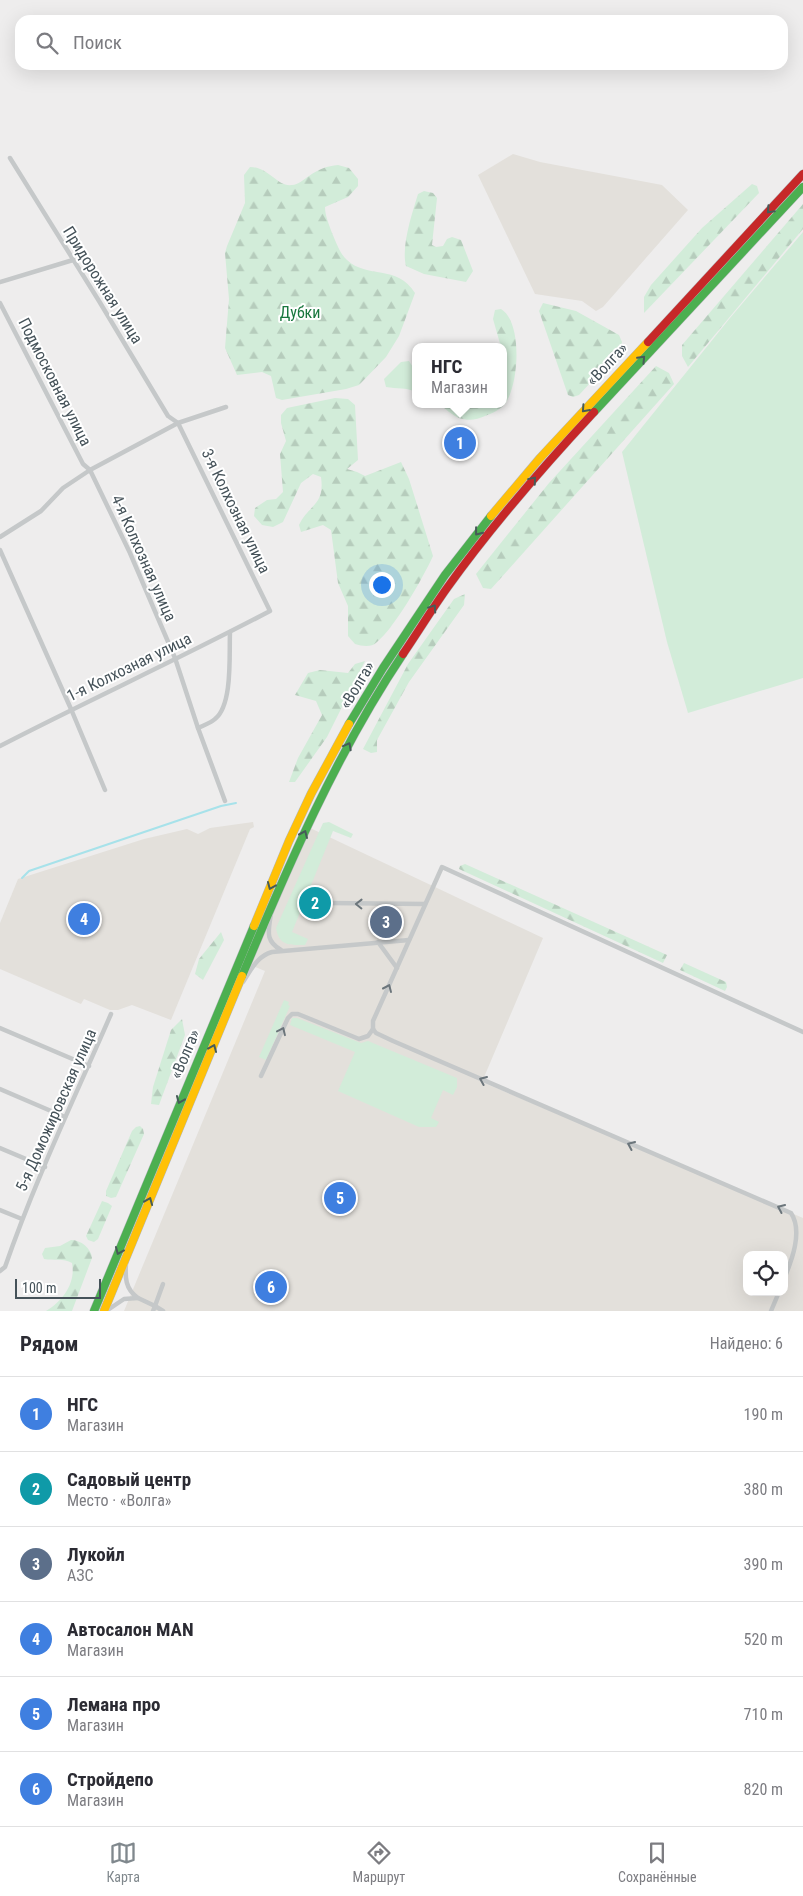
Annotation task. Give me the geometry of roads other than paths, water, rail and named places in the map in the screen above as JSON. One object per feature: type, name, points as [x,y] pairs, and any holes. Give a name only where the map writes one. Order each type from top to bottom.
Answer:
[{"type":"highway","name":"«Волга»","points":[[94,1311],[289,841],[311,794],[383,668],[445,575],[522,479],[629,360],[803,174]]},
{"type":"highway","name":"«Волга»","points":[[105,1311],[271,906],[314,810],[385,681],[447,588],[487,535],[546,464],[803,188]]},
{"type":"street","name":"Придорожная улица","points":[[10,158],[168,416],[178,423]]},
{"type":"street","points":[[0,282],[73,260]]},
{"type":"street","name":"Подмосковная улица","points":[[0,303],[83,464],[90,470]]},
{"type":"street","points":[[0,536],[41,511],[62,488],[90,470],[178,423],[226,408]]},
{"type":"street","name":"3-я Колхозная улица","points":[[178,423],[270,611]]},
{"type":"street","name":"4-я Колхозная улица","points":[[90,470],[130,552],[175,658],[225,801]]},
{"type":"street","points":[[0,550],[72,709],[105,790]]},
{"type":"street","name":"1-я Колхозная улица","points":[[0,746],[270,611]]},
{"type":"street","points":[[198,728],[216,718],[224,706],[227,696],[230,632]]},
{"type":"street","points":[[261,1076],[288,1018],[292,1014],[298,1014],[359,1039],[368,1036],[373,1029],[373,1021],[442,867],[803,1032]]},
{"type":"street","points":[[328,903],[425,904]]},
{"type":"street","points":[[271,906],[268,934],[270,942],[281,950]]},
{"type":"street","points":[[236,993],[256,962],[265,954],[281,950],[409,940]]},
{"type":"street","points":[[378,942],[397,968]]},
{"type":"street","name":"5-я Доможировская улица","points":[[0,1271],[5,1267],[22,1219],[111,1014]]},
{"type":"street","points":[[0,1028],[88,1066]]},
{"type":"street","points":[[373,1029],[376,1033],[393,1041],[787,1211],[797,1219],[801,1234],[801,1239],[788,1270]]},
{"type":"street","points":[[0,1089],[65,1117]]},
{"type":"street","points":[[0,1148],[45,1167]]},
{"type":"street","points":[[0,1210],[22,1219]]},
{"type":"street","points":[[126,1258],[125,1276],[130,1291],[154,1308],[163,1311]]},
{"type":"street","points":[[154,1308],[163,1284]]},
{"type":"street","points":[[771,1311],[777,1296]]},
{"type":"street","points":[[105,1311],[124,1299],[138,1298]]},
{"type":"waterway","points":[[22,878],[29,871],[221,806],[236,803]]},
{"type":"place","name":"НГС","points":[[460,443]]},
{"type":"place","name":"Садовый центр","points":[[315,903]]},
{"type":"place","name":"Автосалон MAN","points":[[84,919]]},
{"type":"place","name":"Лукойл","points":[[386,922]]},
{"type":"place","name":"Лемана про","points":[[340,1198]]},
{"type":"place","name":"Стройдепо","points":[[271,1287]]},
{"type":"park label","name":"Дубки","points":[[300,312]]}]
